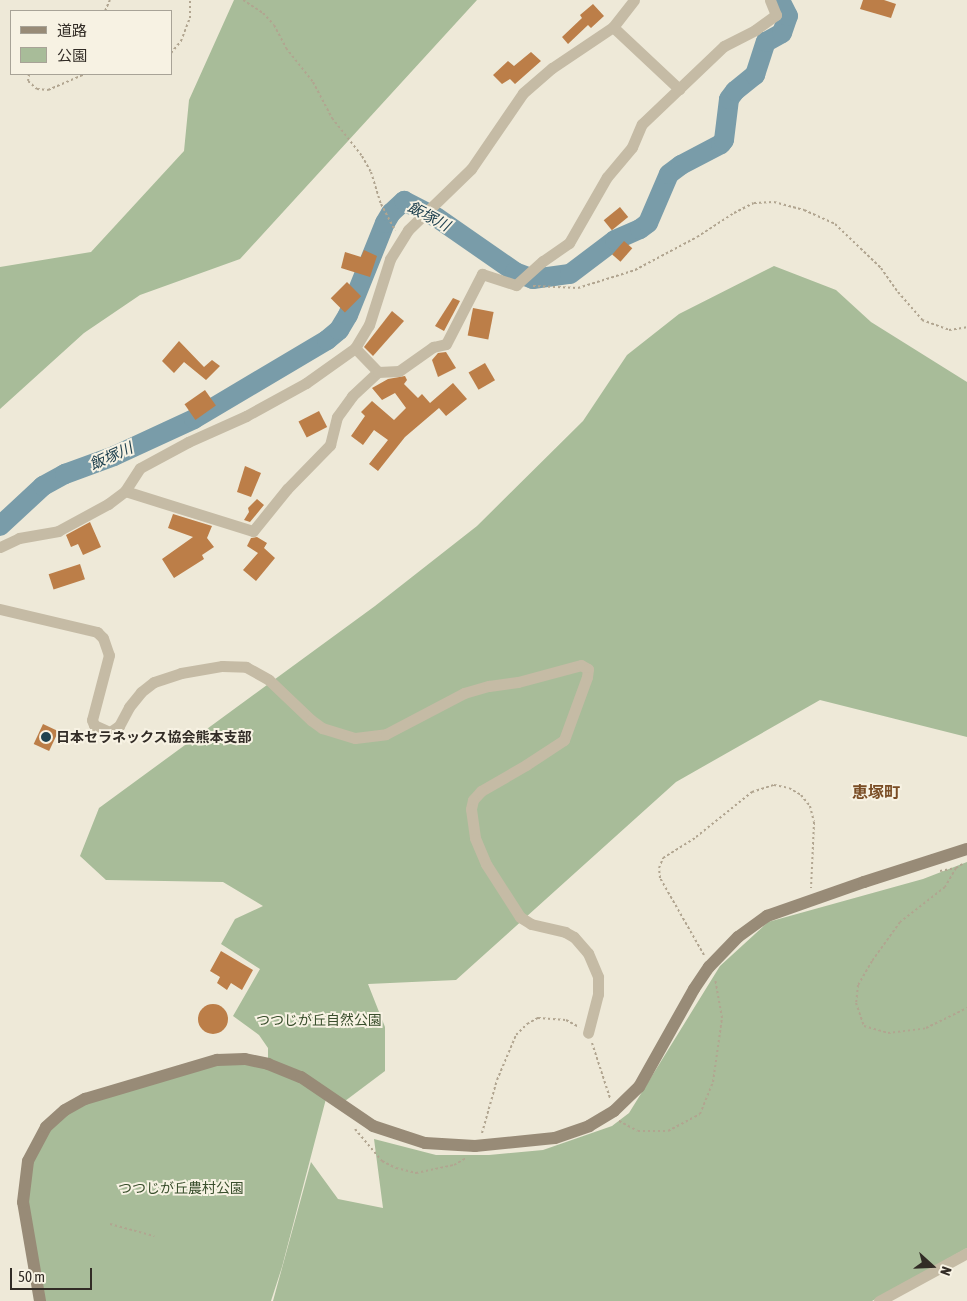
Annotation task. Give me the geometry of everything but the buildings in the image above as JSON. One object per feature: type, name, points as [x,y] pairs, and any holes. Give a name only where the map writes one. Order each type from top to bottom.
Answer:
[{"type":"street","points":[[0,547],[19,538],[58,530],[108,504],[125,491],[140,468],[188,442],[246,416],[306,383],[355,348],[369,325],[390,259],[408,230],[471,169],[523,93],[552,68],[613,27],[634,0]]},
{"type":"street","points":[[125,491],[253,531],[287,488],[330,445],[337,418],[344,405],[378,372],[399,371],[433,347],[446,344],[482,274],[516,284],[543,261],[569,243],[607,177],[632,147],[642,124],[724,46],[755,30],[776,15],[770,0]]},
{"type":"street","points":[[613,27],[679,89]]},
{"type":"street","points":[[355,348],[378,372]]},
{"type":"street","points":[[0,609],[97,632],[103,638],[109,655],[92,720],[94,725],[110,732],[118,726],[129,707],[142,692],[154,682],[182,673],[222,666],[246,667],[269,680],[322,728],[355,738],[386,734],[464,693],[489,686],[518,682],[581,665],[588,669],[587,677],[564,740],[481,791],[473,800],[472,808],[475,838],[486,864],[520,917],[531,924],[565,932],[574,937],[588,953],[598,977],[598,994],[588,1033]]},
{"type":"street","points":[[40,1301],[22,1202],[28,1162],[36,1143],[52,1122],[65,1110],[105,1091],[217,1060],[245,1059],[268,1064],[301,1077],[373,1126],[425,1143],[475,1146],[555,1138],[589,1126],[614,1111],[639,1087],[694,989],[709,967],[738,937],[767,916],[967,849]]},
{"type":"street","points":[[879,1301],[967,1253]]},
{"type":"path","points":[[172,52],[180,41],[190,18],[190,0]]},
{"type":"path","points":[[243,0],[262,13],[274,25],[286,48],[313,82],[332,118],[362,156],[371,172],[380,204],[402,240]]},
{"type":"path","points":[[29,75],[28,82],[37,88],[48,90],[83,75]]},
{"type":"path","points":[[516,284],[578,288],[635,270],[698,237],[734,213],[754,203],[774,202],[804,210],[835,224],[880,268],[922,320],[949,330],[967,327]]},
{"type":"path","points":[[967,861],[956,868],[945,887],[900,922],[872,961],[858,985],[856,1003],[864,1026],[888,1034],[926,1028],[967,1008]]},
{"type":"path","points":[[355,1129],[382,1161],[416,1172],[454,1165],[464,1159],[480,1140],[504,1061],[516,1035],[527,1024],[538,1018],[566,1020],[588,1033]]},
{"type":"path","points":[[110,1224],[154,1236]]},
{"type":"green space","points":[[234,0],[477,0],[240,259],[140,295],[84,333],[0,409],[0,267],[91,252],[184,151],[189,100]]},
{"type":"green space","points":[[774,266],[836,290],[871,322],[967,382],[967,737],[820,700],[676,782],[456,980],[368,984],[385,1027],[385,1071],[341,1104],[327,1095],[282,1267],[271,1301],[40,1301],[23,1202],[28,1161],[65,1110],[217,1060],[268,1063],[268,1048],[259,1035],[233,1016],[260,969],[221,944],[235,919],[263,906],[223,882],[106,880],[80,856],[99,808],[375,606],[477,526],[583,421],[627,355],[679,314]]},
{"type":"green space","points":[[967,862],[967,1248],[872,1301],[273,1301],[311,1162],[338,1199],[383,1208],[374,1139],[436,1155],[489,1155],[543,1150],[612,1126],[629,1113],[720,966],[768,922],[923,879]]},
{"type":"waterway","name":"飯塚川","points":[[0,526],[43,486],[65,474],[114,456],[194,419],[327,340],[339,330],[348,315],[385,223],[391,213],[404,201],[436,217],[515,272],[533,279],[570,274],[615,240],[640,229],[648,223],[669,174],[681,165],[721,144],[724,140],[729,99],[735,91],[755,75],[766,42],[782,33],[788,16],[780,0]]},
{"type":"place","name":"日本セラネックス協会熊本支部","points":[[46,737]]},
{"type":"district","name":"恵塚町","points":[[876,792]]},
{"type":"park label","name":"つつじが丘自然公園","points":[[319,1020]]},
{"type":"park label","name":"つつじが丘農村公園","points":[[181,1188]]}]
